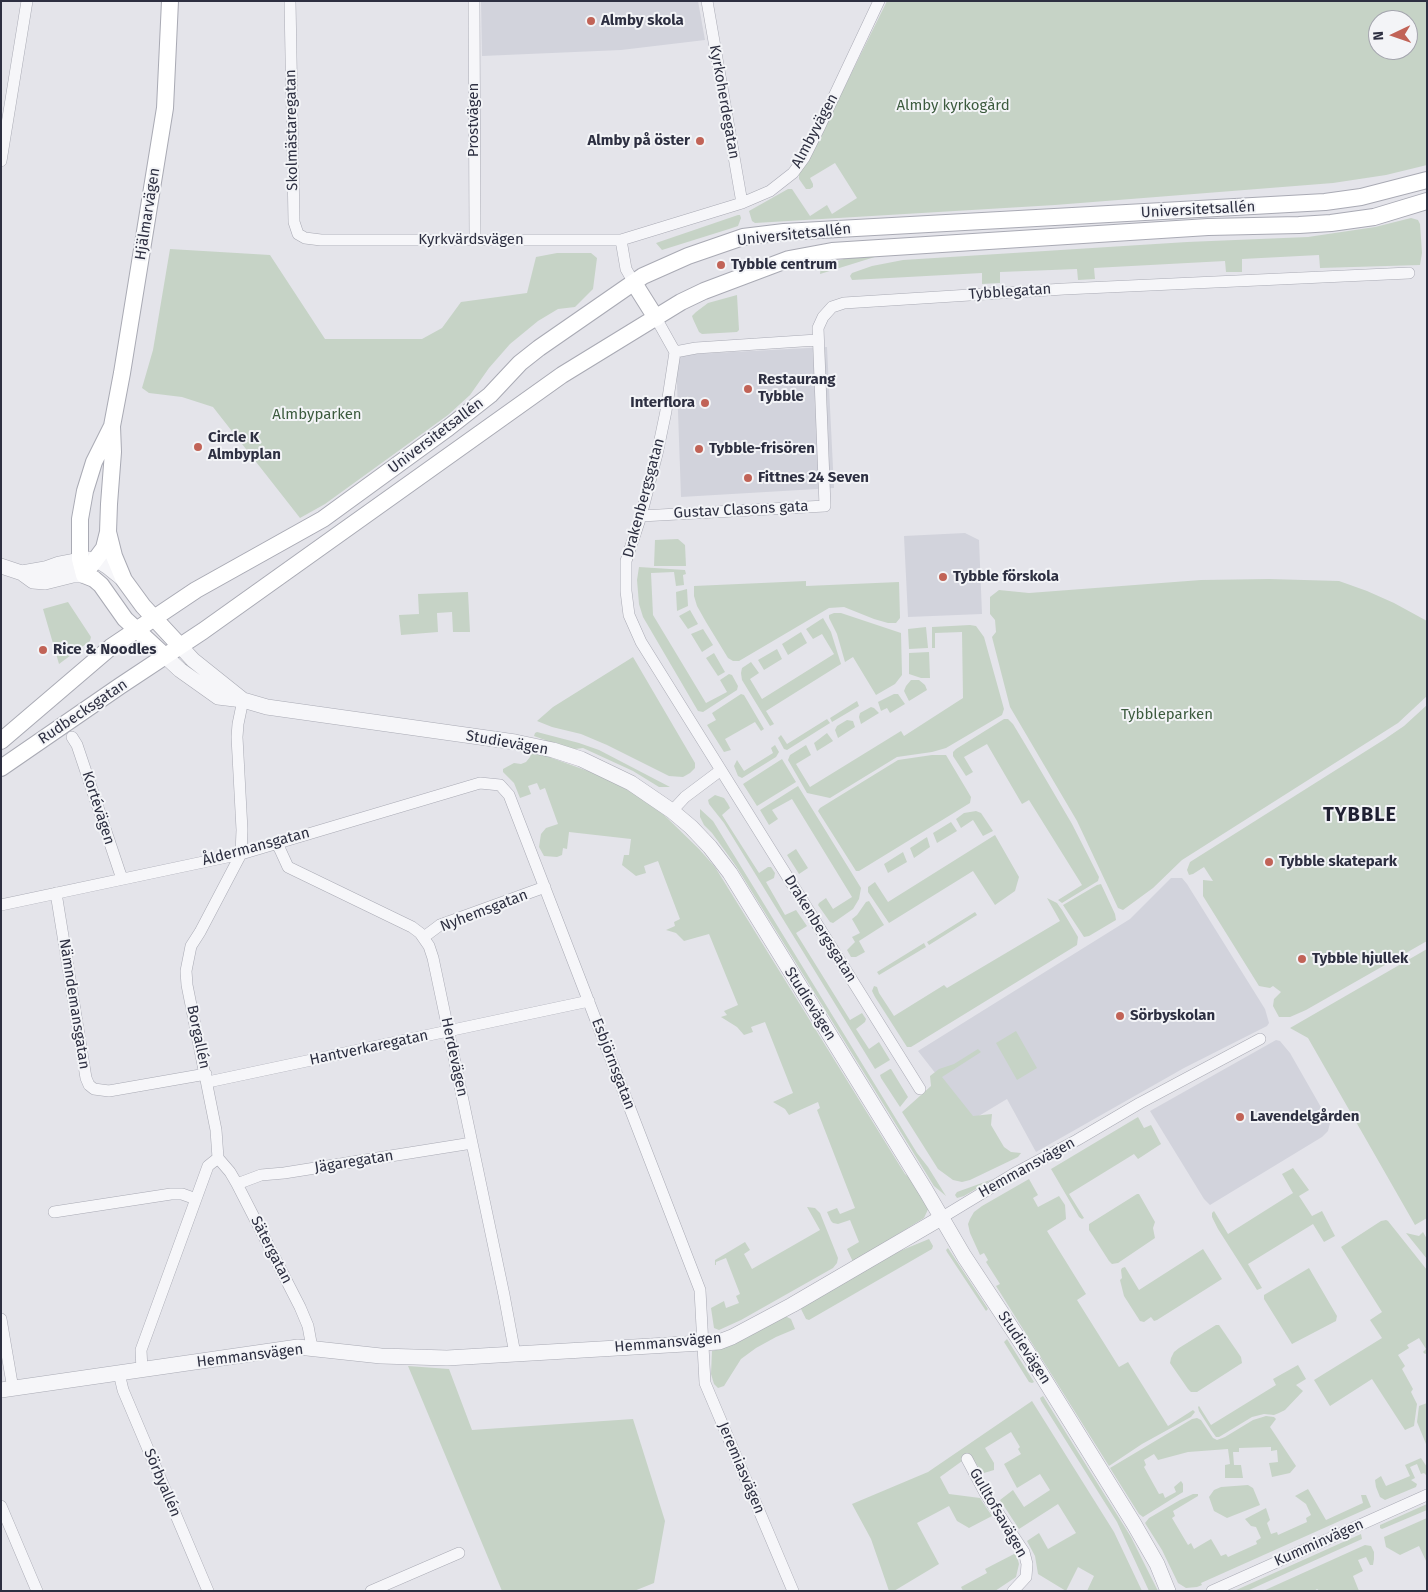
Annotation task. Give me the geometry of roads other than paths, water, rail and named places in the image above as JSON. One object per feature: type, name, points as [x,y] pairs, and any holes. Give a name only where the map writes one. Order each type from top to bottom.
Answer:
[{"type":"main road","name":"Hjälmarvägen","points":[[124,580],[114,556],[108,532],[113,452],[112,426],[129,334],[165,108],[170,1]]},
{"type":"main road","name":"Universitetsallén","points":[[137,630],[196,590],[323,519],[362,492],[490,395],[520,363],[539,348],[643,276],[666,265],[742,237],[802,231],[1325,202],[1361,197],[1427,180]]},
{"type":"main road","name":"Universitetsallén","points":[[165,656],[562,375],[680,302],[766,267],[789,259],[832,251],[1208,227],[1331,223],[1374,216],[1427,201]]},
{"type":"main road","points":[[634,283],[656,318]]},
{"type":"main road","name":"Hjälmarvägen","points":[[82,567],[79,531],[85,492],[94,462],[112,426]]},
{"type":"main road","points":[[108,532],[104,548],[97,560],[82,567],[101,585],[125,619],[137,630]]},
{"type":"main road","points":[[124,580],[154,619],[180,646]]},
{"type":"main road","name":"Studievägen","points":[[137,630],[165,656]]},
{"type":"main road","name":"Rudbecksgatan","points":[[1,741],[97,658],[137,630]]},
{"type":"main road","name":"Rudbecksgatan","points":[[1,768],[165,656]]},
{"type":"street","points":[[1,161],[27,1]]},
{"type":"street","name":"Skolmästaregatan","points":[[290,1],[294,222],[298,234],[305,238],[321,240]]},
{"type":"street","name":"Prostvägen","points":[[474,1],[475,240]]},
{"type":"street","name":"Kyrkoherdegatan","points":[[707,1],[742,203]]},
{"type":"street","name":"Almbyvägen","points":[[621,240],[742,203],[770,191],[793,173],[804,158],[879,1]]},
{"type":"street","name":"Kyrkvärdsvägen","points":[[321,240],[621,240]]},
{"type":"street","points":[[621,240],[626,269],[634,283]]},
{"type":"street","name":"Tybblegatan","points":[[817,340],[818,328],[823,317],[832,307],[844,303],[1073,288],[1409,273]]},
{"type":"street","points":[[656,318],[675,352],[696,348],[817,340]]},
{"type":"street","name":"Gustav Clasons gata","points":[[641,516],[825,506],[817,340]]},
{"type":"street","name":"Drakenbergsgatan","points":[[675,352],[663,429],[641,516],[626,561],[626,591],[629,615],[641,642],[920,1089]]},
{"type":"street","points":[[97,560],[124,580]]},
{"type":"street","points":[[1,566],[22,573],[45,570],[59,564],[82,567]]},
{"type":"street","name":"Studievägen","points":[[180,646],[193,660],[243,700]]},
{"type":"street","name":"Studievägen","points":[[165,656],[180,670],[218,697],[243,700],[267,707],[514,742],[553,750],[581,759],[608,771],[631,783],[672,811],[710,847],[730,873],[964,1256],[1028,1353],[1134,1524],[1157,1564],[1168,1591]]},
{"type":"street","name":"Borgallén","points":[[218,1158],[216,1130],[207,1078],[187,985],[187,960],[192,946],[240,854],[242,830],[237,737],[243,700]]},
{"type":"street","name":"Kortévägen","points":[[72,737],[77,745],[122,879]]},
{"type":"street","points":[[672,811],[685,797],[721,770]]},
{"type":"street","name":"Åldermansgatan","points":[[1,905],[240,854],[480,783],[500,785],[505,790]]},
{"type":"street","name":"Esbjörnsgatan","points":[[505,790],[509,795],[545,887],[700,1290],[703,1343]]},
{"type":"street","points":[[277,843],[288,867],[412,927],[424,937]]},
{"type":"street","name":"Nyhemsgatan","points":[[424,937],[440,925],[545,887]]},
{"type":"street","name":"Nämndemansgatan","points":[[56,893],[86,1078],[89,1085],[94,1089],[109,1091],[207,1078]]},
{"type":"street","name":"Herdevägen","points":[[424,937],[433,958],[449,1031],[515,1354]]},
{"type":"street","name":"Hantverkaregatan","points":[[207,1078],[449,1031],[589,1001]]},
{"type":"street","name":"Hemmansvägen","points":[[7,1390],[298,1347],[381,1356],[447,1358],[719,1342],[792,1305],[1017,1172],[1260,1039]]},
{"type":"street","name":"Jägaregatan","points":[[237,1184],[261,1175],[472,1143]]},
{"type":"street","points":[[142,1370],[141,1350],[208,1166],[218,1158]]},
{"type":"street","name":"Sätergatan","points":[[218,1158],[237,1184],[300,1307],[308,1326],[312,1348]]},
{"type":"street","points":[[54,1212],[171,1194],[182,1194],[196,1199]]},
{"type":"street","points":[[1,1319],[7,1390]]},
{"type":"street","name":"Jeremiasvägen","points":[[703,1343],[705,1383],[793,1591]]},
{"type":"street","name":"Sörbyallén","points":[[119,1373],[123,1390],[208,1591]]},
{"type":"street","name":"Gulltofsavägen","points":[[967,1459],[985,1493],[1024,1552],[1028,1564],[1026,1577],[1013,1591]]},
{"type":"street","name":"Kumminvägen","points":[[1212,1591],[1427,1495]]},
{"type":"street","points":[[1,1506],[37,1591]]},
{"type":"street","points":[[371,1591],[459,1553]]},
{"type":"place","name":"Almby skola","points":[[591,21]]},
{"type":"place","name":"Almby på öster","points":[[700,141]]},
{"type":"place","name":"Tybble centrum","points":[[721,265]]},
{"type":"place","name":"Restaurang Tybble","points":[[748,389]]},
{"type":"place","name":"Interflora","points":[[705,403]]},
{"type":"place","name":"Circle K Almbyplan","points":[[198,447]]},
{"type":"place","name":"Tybble-frisören","points":[[699,449]]},
{"type":"place","name":"Fittnes 24 Seven","points":[[748,478]]},
{"type":"place","name":"Tybble förskola","points":[[943,577]]},
{"type":"place","name":"Rice & Noodles","points":[[43,650]]},
{"type":"place","name":"Tybble skatepark","points":[[1269,862]]},
{"type":"place","name":"Tybble hjullek","points":[[1302,959]]},
{"type":"place","name":"Sörbyskolan","points":[[1120,1016]]},
{"type":"place","name":"Lavendelgården","points":[[1240,1117]]},
{"type":"district","name":"TYBBLE","points":[[1360,815]]},
{"type":"park label","name":"Almby kyrkogård","points":[[953,106]]},
{"type":"park label","name":"Almbyparken","points":[[317,415]]},
{"type":"park label","name":"Tybbleparken","points":[[1167,715]]}]
